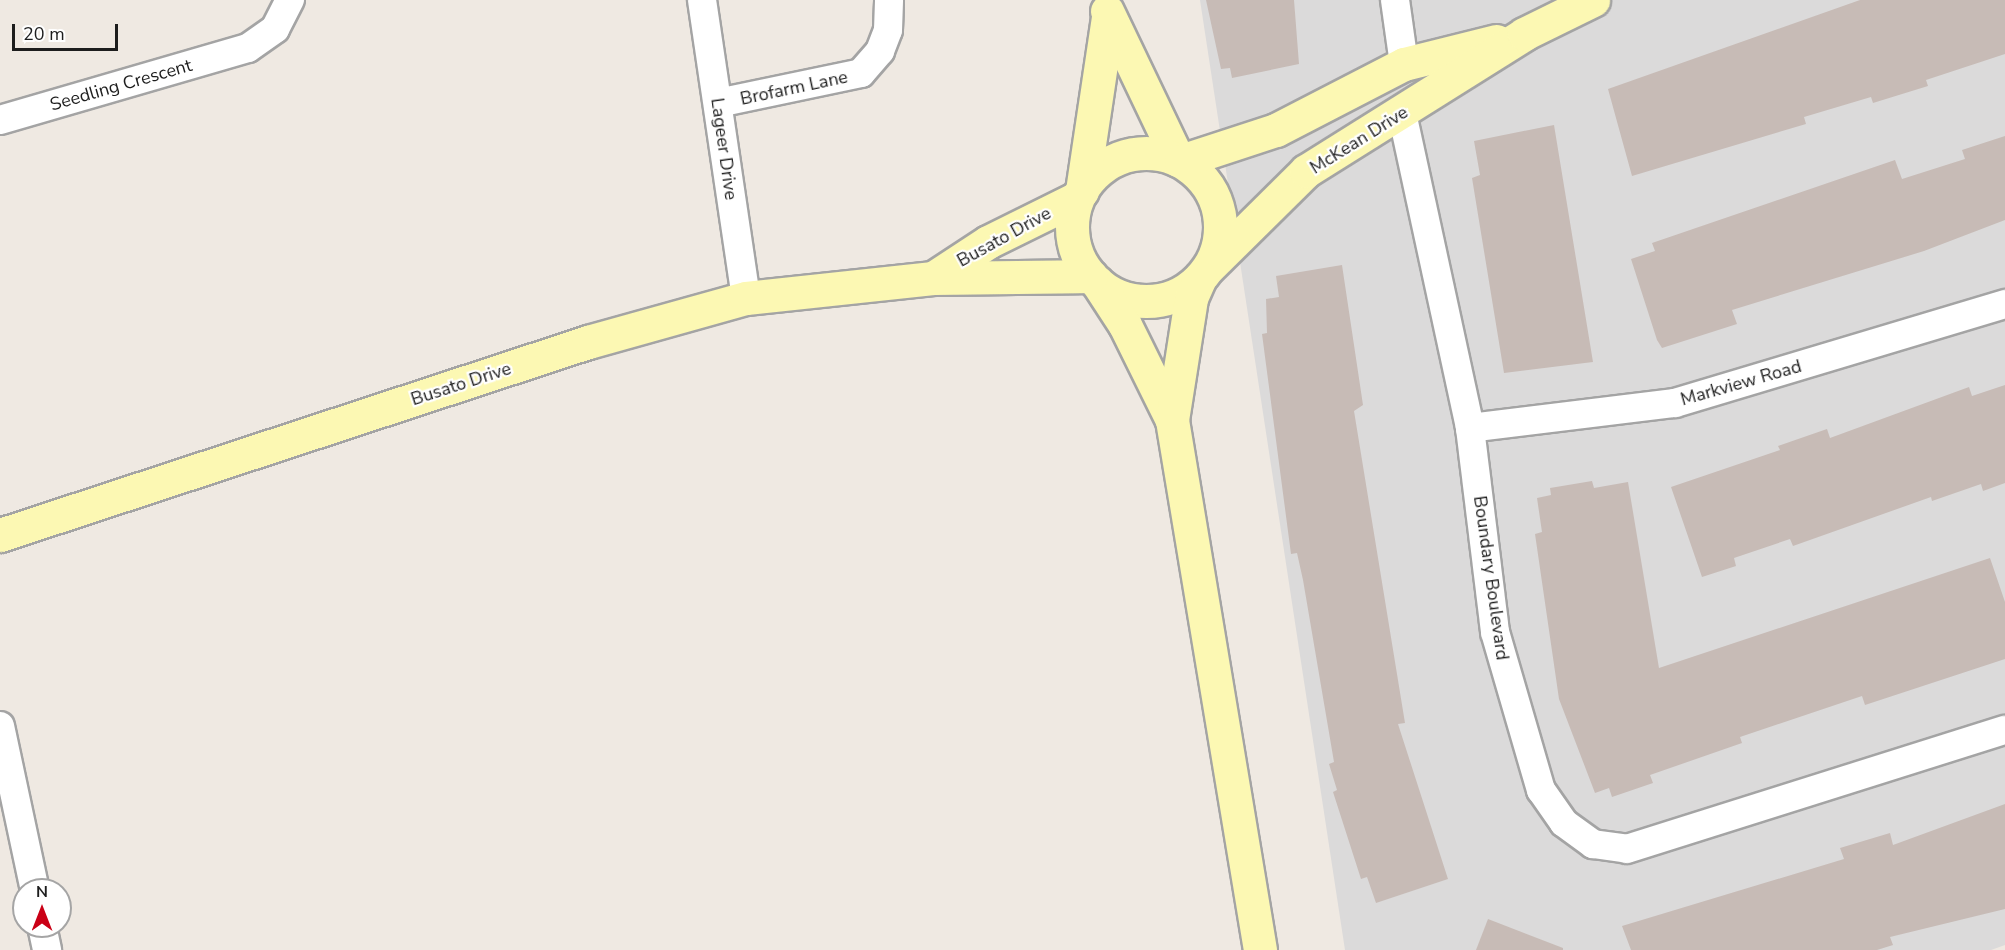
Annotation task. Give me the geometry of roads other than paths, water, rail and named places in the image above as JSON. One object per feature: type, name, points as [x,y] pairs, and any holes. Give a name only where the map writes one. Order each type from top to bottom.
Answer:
[{"type":"street","name":"Seedling Crescent","points":[[0,120],[248,48],[275,29],[290,0]]},
{"type":"street","name":"Lageer Drive","points":[[702,0],[746,298]]},
{"type":"street","name":"Brofarm Lane","points":[[718,103],[861,73],[880,51],[888,30],[890,0]]},
{"type":"street","points":[[1395,0],[1404,64]]},
{"type":"street","name":"McKean Drive","points":[[1205,272],[1306,171],[1402,113],[1524,34],[1593,0]]},
{"type":"street","points":[[1106,8],[1179,160]]},
{"type":"street","points":[[1106,8],[1079,194],[1071,222],[1074,247],[1125,325],[1172,420],[1260,950]]},
{"type":"street","name":"McKean Drive","points":[[1179,160],[1276,130],[1404,64],[1524,34]]},
{"type":"street","name":"Boundary Boulevard","points":[[1402,113],[1470,428],[1495,632],[1506,677],[1541,790],[1564,824],[1593,844],[1627,849],[1643,846],[2005,730]]},
{"type":"street","points":[[1079,194],[1109,162],[1133,154],[1157,153],[1179,160],[1200,175],[1216,203],[1219,244],[1191,298],[1172,420]]},
{"type":"street","name":"Busato Drive","points":[[933,278],[988,242],[1079,194]]},
{"type":"street","points":[[1094,279],[1123,298],[1148,301],[1172,297],[1205,272]]},
{"type":"street","name":"Busato Drive","points":[[0,535],[588,342],[746,298],[933,278],[1094,279]]},
{"type":"street","name":"Markview Road","points":[[1470,428],[1675,403],[2005,304]]},
{"type":"street","points":[[0,726],[32,878]]}]
